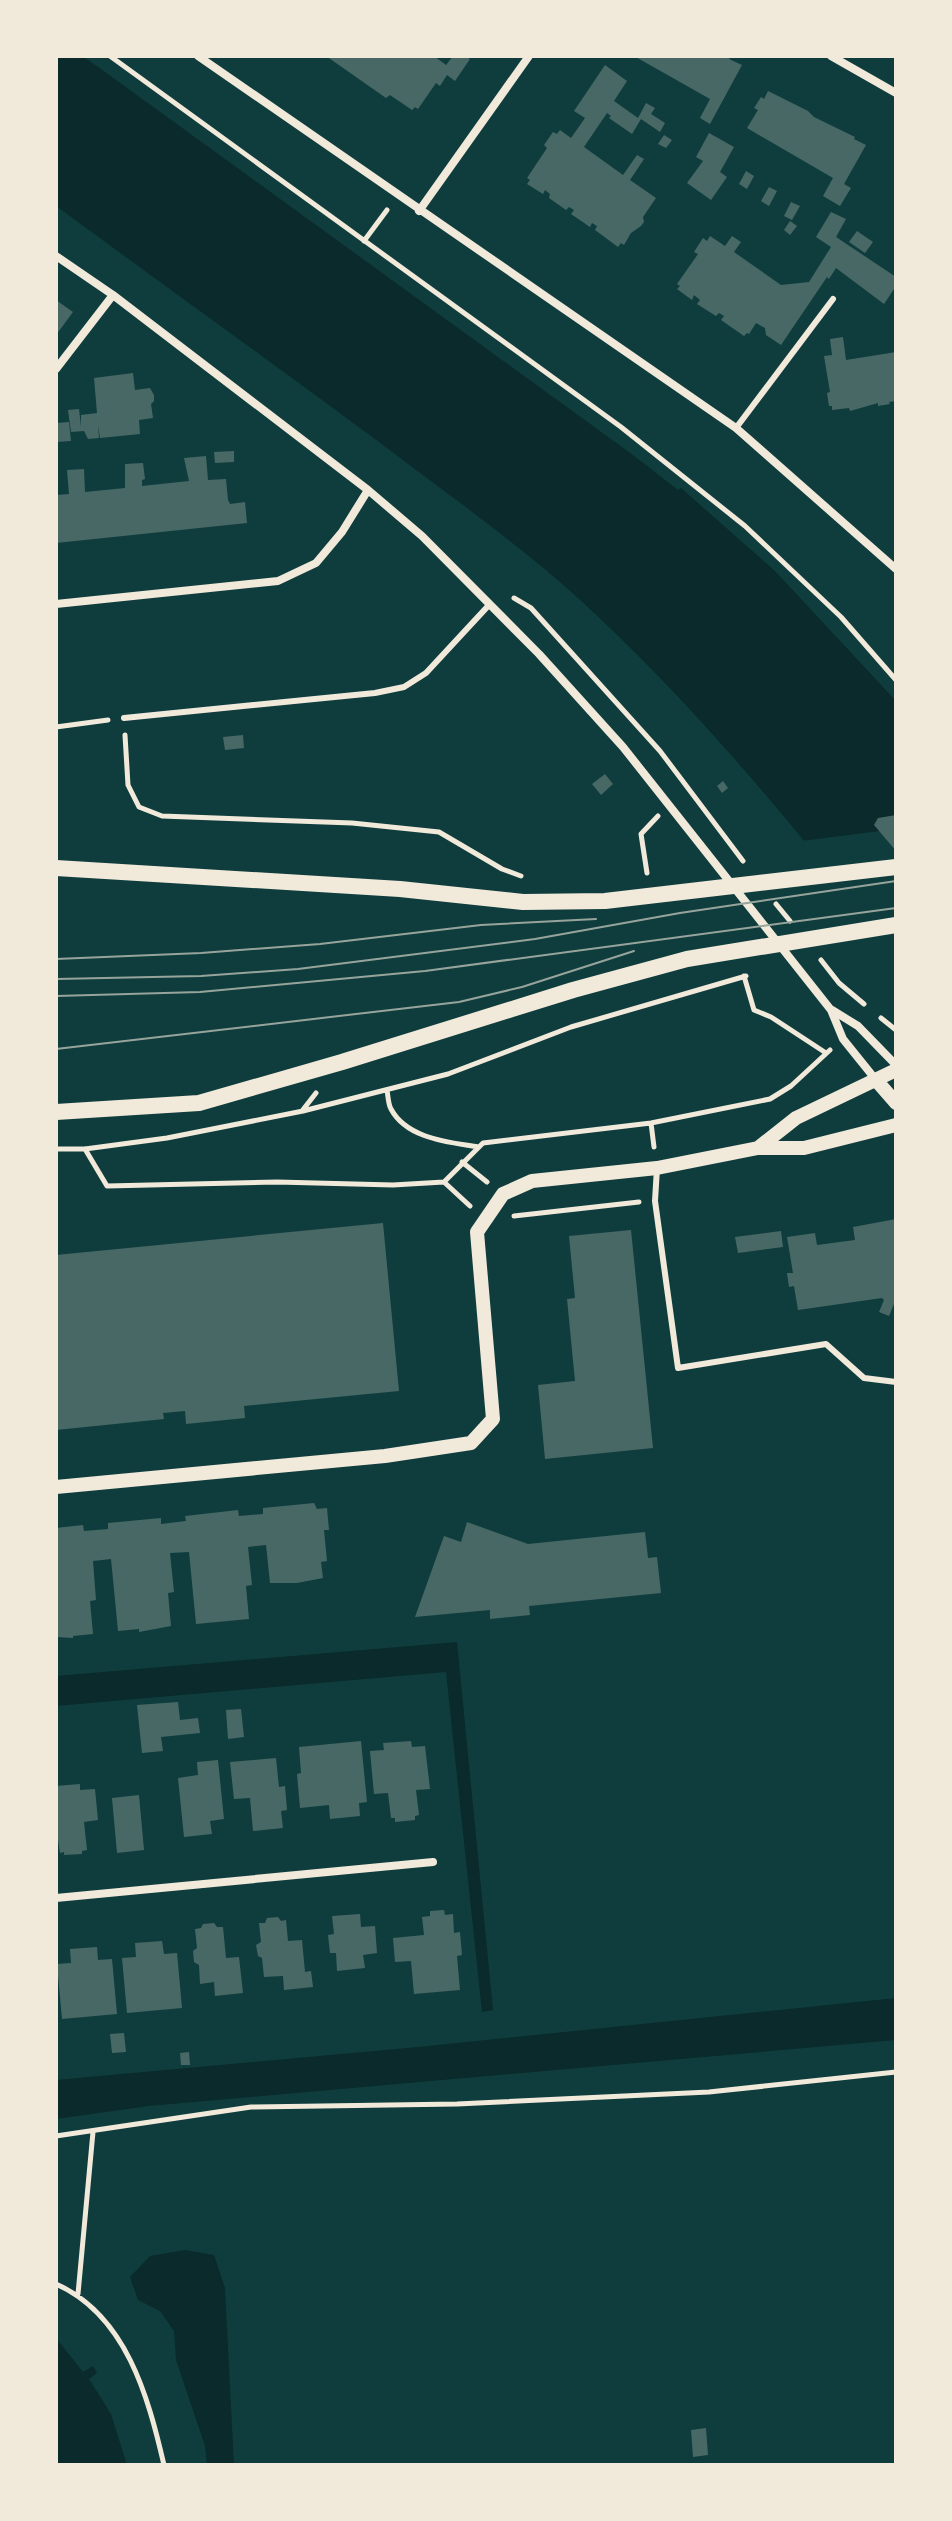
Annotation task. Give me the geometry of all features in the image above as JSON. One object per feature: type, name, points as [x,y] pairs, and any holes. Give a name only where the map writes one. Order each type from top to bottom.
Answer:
[{"type":"main road","points":[[56,868],[400,889],[523,902],[605,901],[896,867]]},
{"type":"main road","points":[[56,1112],[199,1103],[573,990],[687,959],[896,925]]},
{"type":"street","points":[[198,56],[736,428],[896,569]]},
{"type":"street","points":[[419,211],[529,56]]},
{"type":"street","points":[[831,56],[896,93]]},
{"type":"street","points":[[56,256],[113,295],[368,490],[422,536],[539,654],[623,747],[831,1010],[843,1039],[896,1103]]},
{"type":"street","points":[[56,369],[113,295]]},
{"type":"street","points":[[56,604],[278,581],[316,563],[342,532],[368,490]]},
{"type":"street","points":[[758,1148],[796,1118],[876,1080],[896,1067],[858,1026],[831,1010]]},
{"type":"street","points":[[56,1487],[385,1456],[471,1443],[493,1419],[477,1232],[503,1194],[532,1181],[657,1168],[758,1148],[804,1148],[896,1125]]},
{"type":"street","points":[[56,1898],[433,1862]]},
{"type":"lane","points":[[736,428],[833,299]]},
{"type":"lane","points":[[124,718],[375,693],[404,687],[426,673],[489,605]]},
{"type":"lane","points":[[657,1168],[655,1201],[678,1368],[826,1344],[864,1378],[896,1382]]},
{"type":"path","points":[[110,56],[621,427],[745,526],[841,617],[896,680]]},
{"type":"path","points":[[364,241],[398,196]]},
{"type":"path","points":[[56,727],[124,718],[128,785],[139,807],[162,816],[352,823],[439,832],[502,869],[523,877]]},
{"type":"path","points":[[647,873],[641,834],[656,818]]},
{"type":"path","points":[[633,874],[662,872]]},
{"type":"path","points":[[56,1149],[85,1149],[167,1138],[303,1111],[387,1090],[448,1074],[571,1027],[744,976],[754,1010],[771,1017],[826,1053]]},
{"type":"path","points":[[858,1026],[873,1012],[896,1030]]},
{"type":"path","points":[[85,1149],[107,1186],[444,1182],[483,1143],[651,1123],[770,1099],[791,1086],[843,1039]]},
{"type":"path","points":[[387,1090],[391,1109],[404,1123],[429,1138],[478,1147]]},
{"type":"path","points":[[444,1182],[483,1220],[655,1201]]},
{"type":"path","points":[[56,2136],[251,2107],[457,2104],[709,2092],[896,2072]]},
{"type":"path","points":[[78,2294],[93,2132]]},
{"type":"path","points":[[56,2284],[78,2294],[103,2316],[135,2367],[154,2421],[164,2465]]},
{"type":"water","points":[[56,56],[82,56],[101,69],[678,490],[681,488],[775,571],[896,701],[896,957],[745,771],[665,683],[579,599],[455,499],[56,206]]},
{"type":"water","points":[[457,1642],[493,2010],[482,2012],[446,1672],[56,1706],[56,1676]]},
{"type":"water","points":[[896,1998],[896,2040],[149,2106],[56,2119],[56,2080]]},
{"type":"water","points":[[185,2250],[214,2255],[225,2288],[234,2465],[207,2465],[205,2446],[176,2360],[174,2331],[160,2311],[138,2300],[130,2277],[150,2256]]},
{"type":"water","points":[[56,2338],[83,2372],[93,2366],[97,2373],[89,2379],[111,2414],[127,2465],[56,2465]]},
{"type":"pier","points":[[896,829],[896,961],[801,841]]},
{"type":"building","points":[[326,56],[434,56],[446,65],[453,56],[470,59],[455,81],[447,75],[440,86],[436,83],[418,109],[415,107],[412,110],[390,95],[386,98]]},
{"type":"building","points":[[634,56],[731,56],[729,59],[742,65],[710,124],[700,118],[710,99]]},
{"type":"building","points":[[605,65],[627,81],[614,101],[638,118],[646,103],[655,108],[651,114],[665,123],[660,132],[641,119],[632,134],[609,118],[611,116],[607,113],[584,147],[623,175],[637,155],[644,159],[630,180],[656,198],[643,217],[641,226],[631,233],[624,245],[621,243],[618,247],[595,230],[597,226],[592,223],[590,227],[571,214],[574,210],[569,207],[566,210],[549,198],[550,194],[545,190],[543,194],[527,184],[530,180],[527,178],[547,148],[544,145],[553,132],[557,134],[560,130],[571,138],[585,118],[574,111]]},
{"type":"building","points":[[768,91],[866,145],[844,184],[851,188],[840,206],[823,196],[833,178],[747,128],[758,110],[754,108]]},
{"type":"building","points":[[709,133],[734,147],[720,172],[727,177],[711,200],[687,183],[703,161],[696,157]]},
{"type":"building","points":[[664,135],[672,140],[666,148],[658,144]]},
{"type":"building","points":[[746,171],[754,176],[747,189],[739,184]]},
{"type":"building","points":[[769,187],[777,191],[769,206],[761,201]]},
{"type":"building","points":[[791,202],[800,206],[792,220],[784,216]]},
{"type":"building","points":[[831,212],[846,219],[836,237],[896,277],[896,286],[884,304],[836,268],[781,345],[766,335],[765,328],[756,323],[744,336],[721,320],[724,316],[719,313],[716,316],[697,304],[700,300],[694,295],[692,300],[677,289],[680,286],[677,284],[698,254],[694,252],[703,238],[707,241],[710,236],[725,246],[732,236],[741,242],[734,252],[781,285],[809,282],[831,247],[816,237]]},
{"type":"building","points":[[790,221],[797,226],[790,235],[784,230]]},
{"type":"building","points":[[857,231],[873,242],[865,253],[849,242]]},
{"type":"building","points":[[56,300],[73,312],[56,335]]},
{"type":"building","points":[[843,337],[846,360],[896,352],[896,401],[850,411],[849,408],[832,410],[827,393],[830,392],[824,356],[832,355],[830,339]]},
{"type":"building","points":[[133,373],[135,390],[150,388],[154,395],[151,404],[153,418],[139,420],[140,434],[100,438],[98,425],[99,438],[88,439],[84,431],[71,432],[68,410],[79,409],[81,427],[81,415],[97,413],[94,378]]},
{"type":"building","points":[[69,422],[71,441],[56,442],[56,423]]},
{"type":"building","points":[[234,451],[234,462],[215,463],[214,452]]},
{"type":"building","points":[[206,456],[208,480],[226,479],[230,504],[245,502],[247,523],[56,543],[56,495],[69,494],[67,470],[84,469],[85,492],[125,488],[125,464],[143,463],[145,479],[142,486],[189,481],[184,458]]},
{"type":"building","points":[[243,735],[244,748],[225,750],[223,737]]},
{"type":"building","points":[[605,774],[613,784],[601,795],[592,784]]},
{"type":"building","points":[[723,781],[728,788],[722,793],[717,786]]},
{"type":"building","points":[[896,815],[896,851],[874,825],[878,818]]},
{"type":"building","points":[[896,1219],[896,1305],[889,1316],[879,1312],[882,1298],[798,1310],[794,1286],[789,1287],[787,1273],[793,1273],[787,1237],[815,1233],[817,1245],[855,1240],[853,1227]]},
{"type":"building","points":[[383,1223],[399,1391],[244,1406],[245,1418],[186,1424],[185,1411],[163,1413],[164,1419],[56,1430],[56,1255]]},
{"type":"building","points":[[631,1230],[653,1448],[545,1459],[538,1385],[575,1381],[567,1299],[575,1298],[569,1236]]},
{"type":"building","points":[[781,1231],[783,1247],[738,1253],[735,1237]]},
{"type":"building","points":[[314,1503],[317,1509],[327,1508],[329,1530],[324,1530],[327,1561],[321,1562],[323,1578],[297,1583],[270,1583],[266,1545],[248,1547],[252,1585],[246,1586],[249,1619],[196,1624],[189,1552],[170,1553],[174,1592],[168,1593],[171,1626],[139,1632],[139,1629],[118,1631],[111,1559],[93,1561],[96,1600],[90,1601],[93,1634],[56,1637],[56,1528],[83,1525],[84,1531],[108,1529],[108,1523],[161,1518],[161,1524],[186,1521],[185,1516],[238,1510],[239,1516],[263,1514],[263,1508]]},
{"type":"building","points":[[467,1522],[528,1544],[645,1532],[648,1558],[657,1557],[661,1593],[529,1606],[530,1615],[490,1619],[490,1610],[415,1617],[444,1536],[461,1542]]},
{"type":"building","points":[[178,1702],[180,1720],[198,1718],[200,1733],[161,1737],[163,1751],[142,1753],[137,1705]]},
{"type":"building","points":[[241,1709],[244,1737],[228,1739],[226,1710]]},
{"type":"building","points":[[361,1741],[367,1802],[359,1803],[360,1816],[330,1819],[329,1805],[300,1808],[297,1774],[301,1773],[299,1747]]},
{"type":"building","points":[[411,1741],[412,1747],[425,1746],[430,1789],[416,1790],[419,1815],[415,1816],[415,1820],[395,1822],[395,1818],[391,1818],[388,1793],[374,1794],[370,1751],[384,1750],[383,1743]]},
{"type":"building","points":[[276,1758],[279,1787],[285,1786],[287,1810],[281,1811],[283,1828],[253,1831],[250,1798],[234,1799],[230,1762]]},
{"type":"building","points":[[218,1760],[224,1819],[210,1821],[212,1834],[184,1837],[178,1778],[198,1775],[197,1762]]},
{"type":"building","points":[[80,1784],[80,1790],[95,1789],[98,1820],[84,1822],[87,1850],[82,1854],[64,1855],[64,1852],[60,1853],[56,1840],[56,1786]]},
{"type":"building","points":[[139,1795],[144,1850],[117,1853],[112,1798]]},
{"type":"building","points":[[444,1910],[445,1915],[453,1914],[454,1933],[460,1932],[462,1955],[457,1956],[460,1990],[414,1994],[411,1961],[395,1962],[393,1938],[424,1935],[422,1917],[430,1916],[430,1911]]},
{"type":"building","points":[[360,1914],[361,1927],[375,1926],[377,1953],[363,1955],[365,1968],[337,1971],[336,1953],[330,1953],[328,1935],[334,1934],[332,1916]]},
{"type":"building","points":[[278,1917],[281,1921],[286,1920],[288,1941],[302,1940],[305,1972],[311,1971],[313,1987],[284,1990],[283,1976],[264,1977],[262,1958],[258,1956],[256,1945],[261,1942],[259,1923]]},
{"type":"building","points":[[214,1923],[217,1927],[223,1927],[226,1958],[239,1957],[243,1993],[215,1996],[214,1982],[200,1984],[199,1965],[194,1962],[193,1951],[197,1948],[195,1929]]},
{"type":"building","points":[[162,1941],[164,1954],[177,1953],[182,2008],[127,2013],[122,1958],[136,1957],[135,1943]]},
{"type":"building","points":[[97,1947],[98,1960],[112,1959],[117,2014],[62,2019],[57,1964],[71,1963],[70,1949]]},
{"type":"building","points":[[124,2033],[126,2052],[112,2053],[110,2034]]},
{"type":"building","points":[[189,2052],[190,2065],[181,2065],[180,2053]]},
{"type":"building","points":[[706,2428],[708,2455],[693,2457],[691,2430]]},
{"type":"tram line","points":[[56,979],[201,976],[298,969],[535,939],[680,913],[896,881]]},
{"type":"tram line","points":[[56,996],[200,992],[425,971],[896,908]]},
{"type":"tram line","points":[[56,959],[201,953],[320,944],[481,925],[596,919]]},
{"type":"tram line","points":[[56,1049],[459,1002],[522,987],[634,951]]}]
